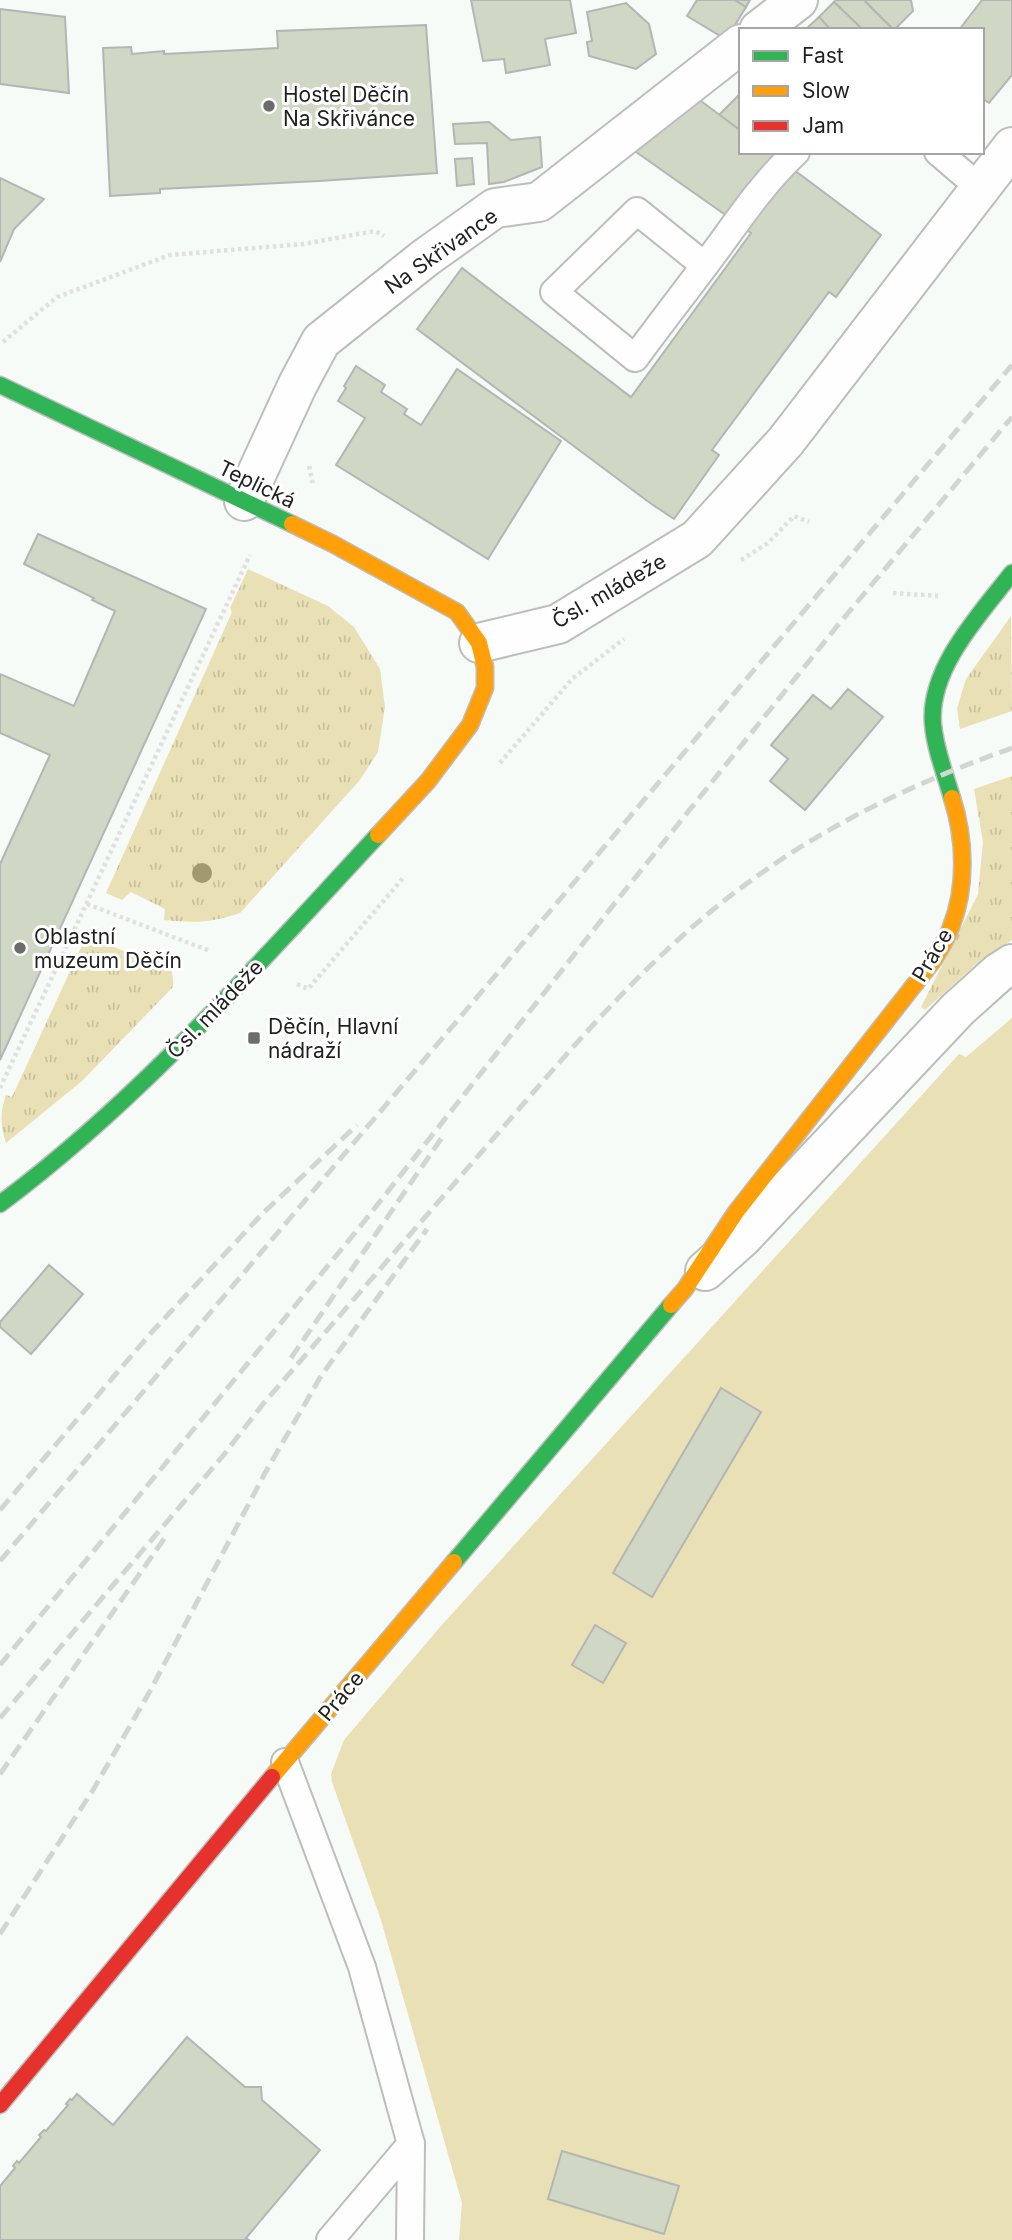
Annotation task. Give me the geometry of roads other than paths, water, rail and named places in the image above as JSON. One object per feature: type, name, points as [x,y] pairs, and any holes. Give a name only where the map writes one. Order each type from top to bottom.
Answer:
[{"type":"street","points":[[762,28],[798,0]]},
{"type":"street","name":"Na Skřivance","points":[[244,501],[321,341],[425,258],[495,208],[538,202],[739,46]]},
{"type":"street","name":"Čsl. mládeže","points":[[0,1204],[43,1172],[113,1112],[194,1033],[428,781],[470,725],[485,688],[485,667],[479,643],[558,624],[697,539],[786,441],[1012,147]]},
{"type":"street","name":"Teplická","points":[[0,385],[333,544],[457,612],[479,643]]},
{"type":"street","name":"Práce","points":[[0,2105],[285,1762],[685,1289],[736,1212],[933,961],[952,924],[962,870],[961,830],[937,753],[933,718],[934,694],[945,666],[1012,573]]},
{"type":"street","name":"Práce","points":[[685,1289],[743,1237],[958,1009],[1012,964]]},
{"type":"lane","points":[[704,265],[637,211],[554,292],[635,358],[704,265],[794,154]]},
{"type":"lane","points":[[940,154],[980,188]]},
{"type":"lane","points":[[285,1762],[362,1967],[411,2144],[410,2240]]},
{"type":"lane","points":[[330,2240],[411,2144]]},
{"type":"railway","points":[[0,1561],[1012,365]]},
{"type":"railway","points":[[0,1665],[363,1223],[838,625],[1012,417]]},
{"type":"railway","points":[[0,1718],[222,1457],[263,1404],[557,1065],[648,968],[714,909],[811,841],[909,789],[1012,748]]},
{"type":"railway","points":[[0,1510],[150,1334],[262,1214],[357,1125]]},
{"type":"railway","points":[[291,1358],[445,1133]]},
{"type":"railway","points":[[0,1934],[93,1790],[149,1693],[265,1473],[321,1376],[427,1229]]},
{"type":"railway","points":[[0,1774],[166,1536]]},
{"type":"place","name":"Hostel Děčín Na Skřivánce","points":[[269,106]]},
{"type":"place","name":"Oblastní muzeum Děčín","points":[[20,948]]},
{"type":"place","name":"Děčín, Hlavní nádraží","points":[[254,1038]]}]
